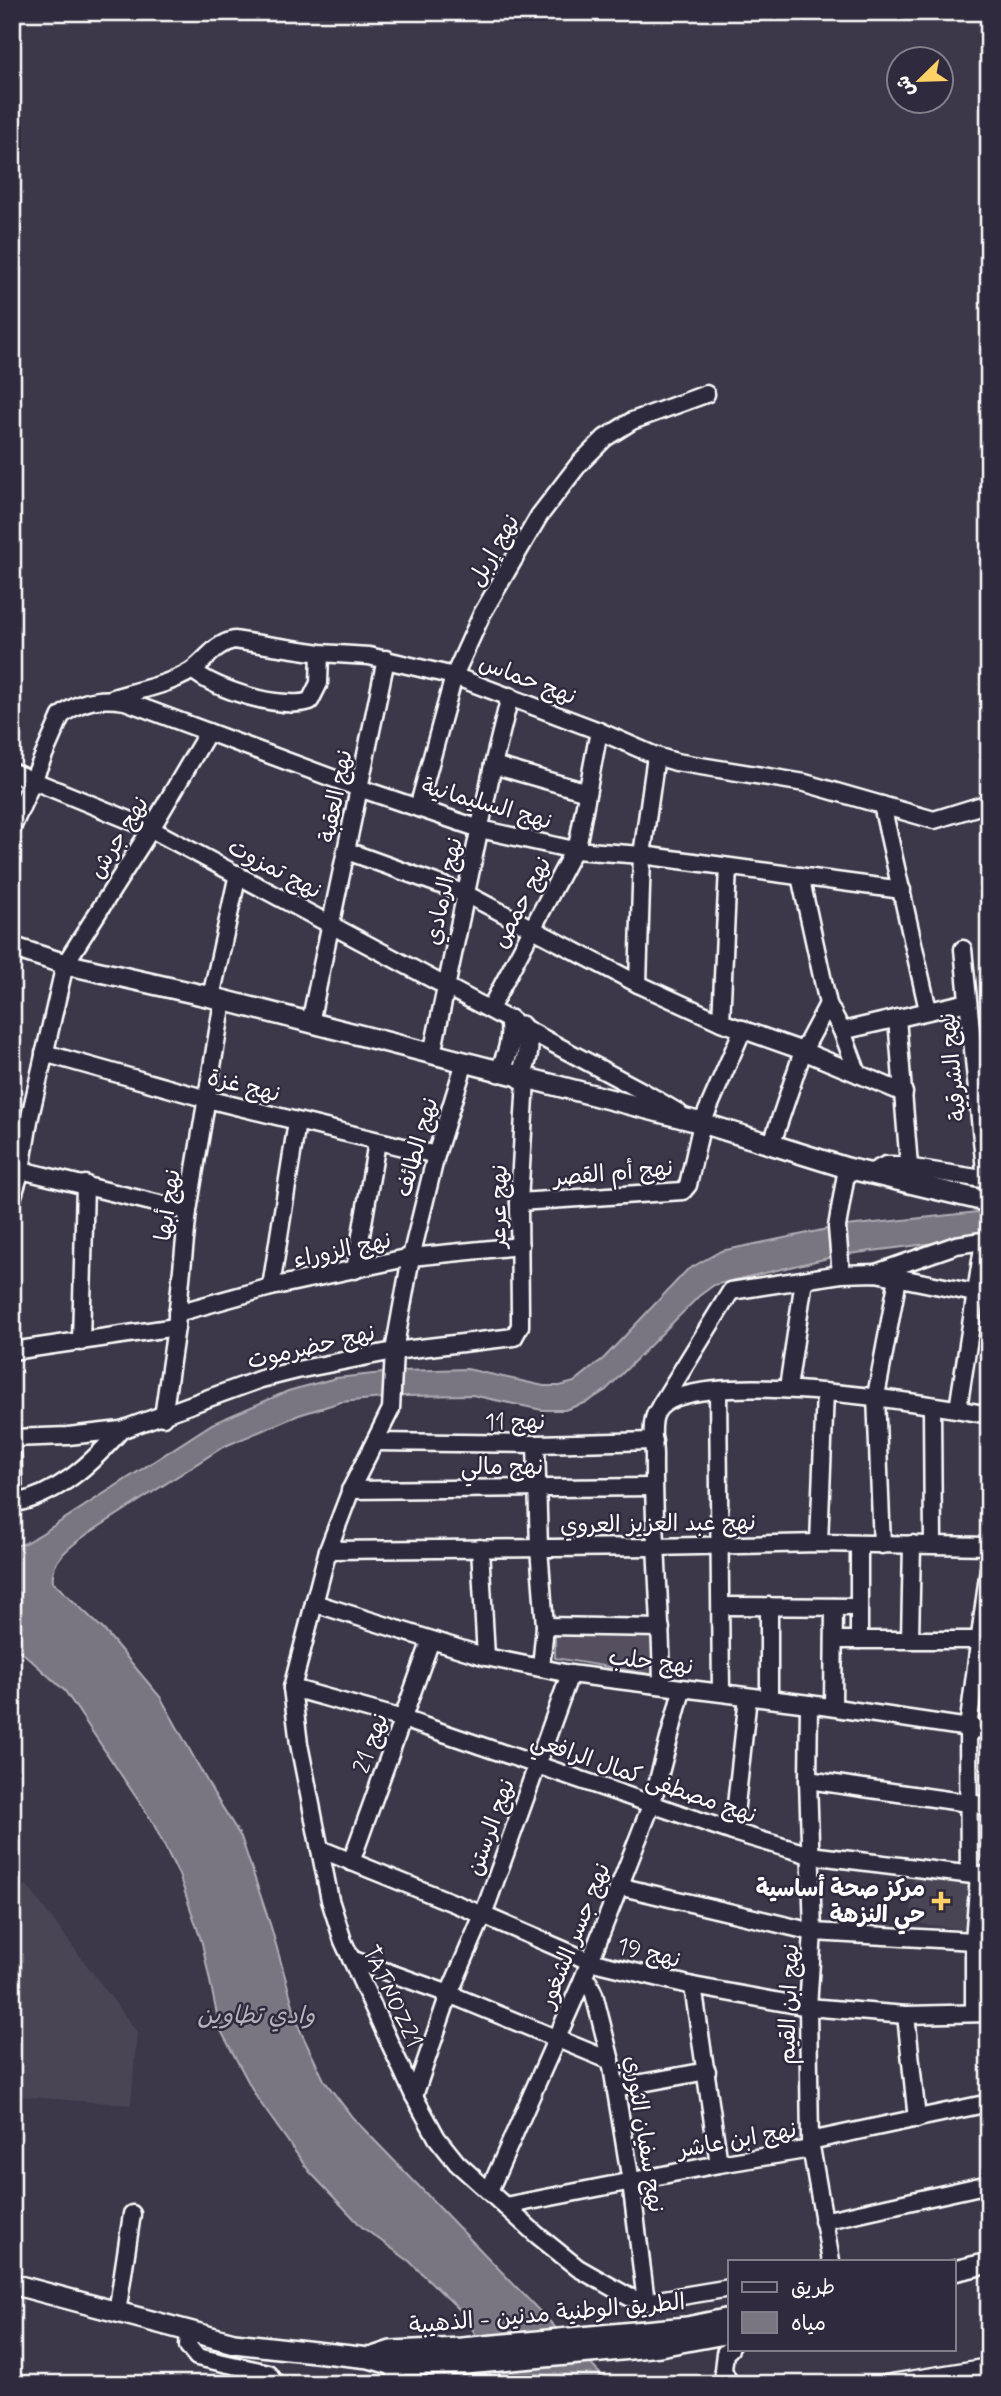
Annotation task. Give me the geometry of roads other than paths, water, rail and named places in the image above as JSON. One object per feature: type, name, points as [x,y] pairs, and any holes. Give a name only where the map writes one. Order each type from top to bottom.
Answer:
[{"type":"main road","points":[[12,947],[65,964],[217,999],[697,1122],[847,1167],[989,1202]]},
{"type":"main road","points":[[499,1072],[510,1047],[516,1023]]},
{"type":"main road","points":[[516,1023],[528,1038],[529,1047],[523,1078]]},
{"type":"main road","points":[[956,2271],[989,2263]]},
{"type":"main road","name":"الطريق الوطنية مدنين - الذهيبة","points":[[12,2284],[234,2343],[369,2358],[391,2351],[464,2356]]},
{"type":"main road","name":"الطريق الوطنية مدنين - الذهيبة","points":[[369,2358],[396,2374],[464,2356],[599,2343],[728,2318]]},
{"type":"main road","name":"الطريق الوطنية مدنين - الذهيبة","points":[[599,2343],[660,2346],[728,2333]]},
{"type":"street","name":"نهج إربل","points":[[418,808],[454,676],[482,614],[539,516],[579,464],[605,438],[632,421],[706,394]]},
{"type":"street","name":"نهج حماس","points":[[111,699],[177,678],[192,670],[222,642],[234,640],[320,653],[386,659],[454,676],[599,731],[656,756],[676,762],[805,783],[934,820],[989,803]]},
{"type":"street","points":[[192,670],[206,680],[241,693],[289,704],[301,704],[310,701],[319,683],[320,653]]},
{"type":"street","name":"نهج العقبة","points":[[310,1023],[386,659]]},
{"type":"street","name":"نهج الرمادي","points":[[432,1054],[510,696]]},
{"type":"street","name":"نهج السليمانية","points":[[33,780],[61,716],[76,705],[97,699],[111,699],[125,701],[359,788],[480,829],[574,850],[642,855],[902,890]]},
{"type":"street","name":"نهج حمص","points":[[490,1009],[582,831],[599,731]]},
{"type":"street","name":"نهج جرش","points":[[12,1199],[21,1170],[29,1121],[65,964],[208,732]]},
{"type":"street","points":[[638,984],[642,855],[656,756]]},
{"type":"street","points":[[493,765],[587,792]]},
{"type":"street","name":"نهج تمزوت","points":[[12,772],[151,828],[697,1122]]},
{"type":"street","points":[[12,828],[33,780]]},
{"type":"street","points":[[883,805],[928,1010]]},
{"type":"street","points":[[347,851],[466,894],[638,984],[721,1022],[803,1051],[904,1093]]},
{"type":"street","points":[[721,1022],[727,867]]},
{"type":"street","name":"نهج أبها","points":[[163,1417],[188,1211],[207,1099],[217,999],[238,874]]},
{"type":"street","points":[[800,876],[828,1004],[842,1031],[858,1074]]},
{"type":"street","name":"نهج الشرقية","points":[[963,949],[985,1123],[987,1180]]},
{"type":"street","points":[[842,1031],[968,1002]]},
{"type":"street","points":[[772,1143],[803,1051],[828,1004]]},
{"type":"street","points":[[897,1018],[909,1166]]},
{"type":"street","points":[[697,1122],[743,1029]]},
{"type":"street","name":"نهج غزة","points":[[44,1053],[207,1099],[377,1142],[436,1154]]},
{"type":"street","name":"نهج الطائف","points":[[393,1401],[394,1351],[411,1257],[436,1154],[465,1062]]},
{"type":"street","name":"نهج عرعر","points":[[517,1334],[520,1315],[519,1202],[523,1078]]},
{"type":"street","points":[[271,1287],[297,1122]]},
{"type":"street","name":"نهج أم القصر","points":[[519,1202],[683,1191],[688,1185],[697,1122]]},
{"type":"street","points":[[355,1270],[377,1142]]},
{"type":"street","points":[[874,1174],[886,1166],[909,1166],[987,1180]]},
{"type":"street","points":[[841,1274],[837,1227],[847,1167]]},
{"type":"street","points":[[21,1170],[188,1211]]},
{"type":"street","points":[[80,1342],[85,1184]]},
{"type":"street","points":[[876,1273],[956,1245],[987,1240],[983,1295],[958,1409]]},
{"type":"street","name":"نهج الزوراء","points":[[12,1351],[80,1342],[176,1320],[271,1287],[411,1257],[520,1246]]},
{"type":"street","points":[[662,1685],[653,1487],[654,1417],[731,1291],[841,1274],[876,1273],[983,1295]]},
{"type":"street","points":[[882,1545],[876,1396],[898,1278]]},
{"type":"street","points":[[788,1388],[804,1280]]},
{"type":"street","name":"نهج حضرموت","points":[[12,1437],[68,1436],[121,1430],[163,1417],[261,1379],[394,1351],[507,1339],[517,1334]]},
{"type":"street","points":[[654,1417],[665,1404],[676,1398],[718,1391],[788,1388],[876,1396],[989,1415]]},
{"type":"street","points":[[718,1391],[721,1692]]},
{"type":"street","points":[[820,1543],[825,1392]]},
{"type":"street","name":"TATNOZ21","points":[[393,1401],[389,1416],[351,1490],[328,1550],[292,1688],[299,1744],[336,1921],[414,2096],[445,2150],[537,2235],[578,2268],[629,2297],[646,2302]]},
{"type":"street","points":[[932,1407],[933,1544]]},
{"type":"street","points":[[12,1437],[13,1504],[66,1483],[93,1462],[121,1430]]},
{"type":"street","name":"نهج 11","points":[[376,1441],[536,1444],[654,1441]]},
{"type":"street","points":[[536,1444],[539,1548],[545,1626],[541,1668]]},
{"type":"street","name":"نهج مالي","points":[[351,1490],[653,1487]]},
{"type":"street","name":"نهج عبد العزيز العروي","points":[[328,1550],[655,1548],[820,1543],[989,1546]]},
{"type":"street","points":[[910,1639],[912,1544]]},
{"type":"street","points":[[859,1545],[859,1640]]},
{"type":"street","points":[[480,1548],[486,1657]]},
{"type":"street","points":[[982,2012],[974,1941],[979,1875],[968,1803],[968,1728],[989,1568]]},
{"type":"street","name":"نهج حلب","points":[[314,1604],[486,1657],[569,1674],[833,1707],[989,1731]]},
{"type":"street","points":[[721,1606],[859,1607]]},
{"type":"street","points":[[769,1606],[769,1699]]},
{"type":"street","points":[[833,1707],[834,1607]]},
{"type":"street","points":[[545,1626],[661,1628]]},
{"type":"street","name":"نهج 21","points":[[351,1862],[431,1640]]},
{"type":"street","points":[[834,1640],[978,1640]]},
{"type":"street","name":"نهج الرستن","points":[[414,2096],[449,1994],[483,1915],[569,1674]]},
{"type":"street","name":"نهج مصطفى كمال الرافعي","points":[[292,1688],[403,1718],[733,1832],[810,1855],[979,1875]]},
{"type":"street","name":"نهج جسر الشغور","points":[[489,2191],[583,1979],[652,1803],[682,1690]]},
{"type":"street","points":[[733,1832],[748,1697]]},
{"type":"street","name":"نهج ابن القيم","points":[[809,1704],[808,1780],[813,1932],[808,2007],[811,2145],[831,2260]]},
{"type":"street","points":[[808,1780],[989,1806]]},
{"type":"street","name":"نهج 19","points":[[320,1849],[589,1961],[693,1986],[808,2007],[906,2015],[982,2012]]},
{"type":"street","points":[[618,1886],[813,1932],[974,1941]]},
{"type":"street","points":[[351,1959],[449,1994],[611,2061]]},
{"type":"street","name":"نهج سفيان الثوري","points":[[583,1979],[589,1983],[594,1994],[611,2061],[631,2182],[646,2302]]},
{"type":"street","points":[[693,1986],[719,2164]]},
{"type":"street","points":[[906,2015],[917,2119]]},
{"type":"street","points":[[615,2088],[707,2071]]},
{"type":"street","name":"نهج ابن عاشر","points":[[505,2206],[811,2145],[989,2103]]},
{"type":"street","points":[[823,2221],[989,2184]]},
{"type":"street","points":[[117,2313],[131,2214]]},
{"type":"street","points":[[646,2302],[728,2288]]},
{"type":"street","points":[[189,2332],[188,2346],[195,2356],[268,2373],[276,2384]]},
{"type":"street","points":[[729,2350],[725,2353],[723,2370],[730,2384]]},
{"type":"street","points":[[885,2384],[989,2367]]},
{"type":"water","name":"وادي تطاوين","points":[[978,1212],[989,1214],[989,1236],[841,1255],[714,1285],[699,1296],[606,1390],[587,1402],[565,1410],[542,1410],[472,1395],[405,1396],[341,1402],[299,1415],[223,1447],[86,1535],[62,1555],[55,1567],[53,1582],[104,1630],[161,1698],[241,1837],[271,1927],[300,2030],[324,2080],[353,2118],[610,2384],[505,2384],[462,2312],[409,2261],[362,2227],[309,2171],[257,2098],[220,2029],[202,1943],[179,1875],[152,1821],[65,1691],[23,1653],[12,1647],[12,1546],[23,1544],[41,1534],[212,1424],[288,1391],[336,1378],[402,1371],[467,1369],[544,1386],[560,1386],[574,1382],[604,1358],[687,1270],[721,1251],[837,1227]]},
{"type":"place","name":"مركز صحة أساسية حي النزهة","points":[[941,1901]]}]
